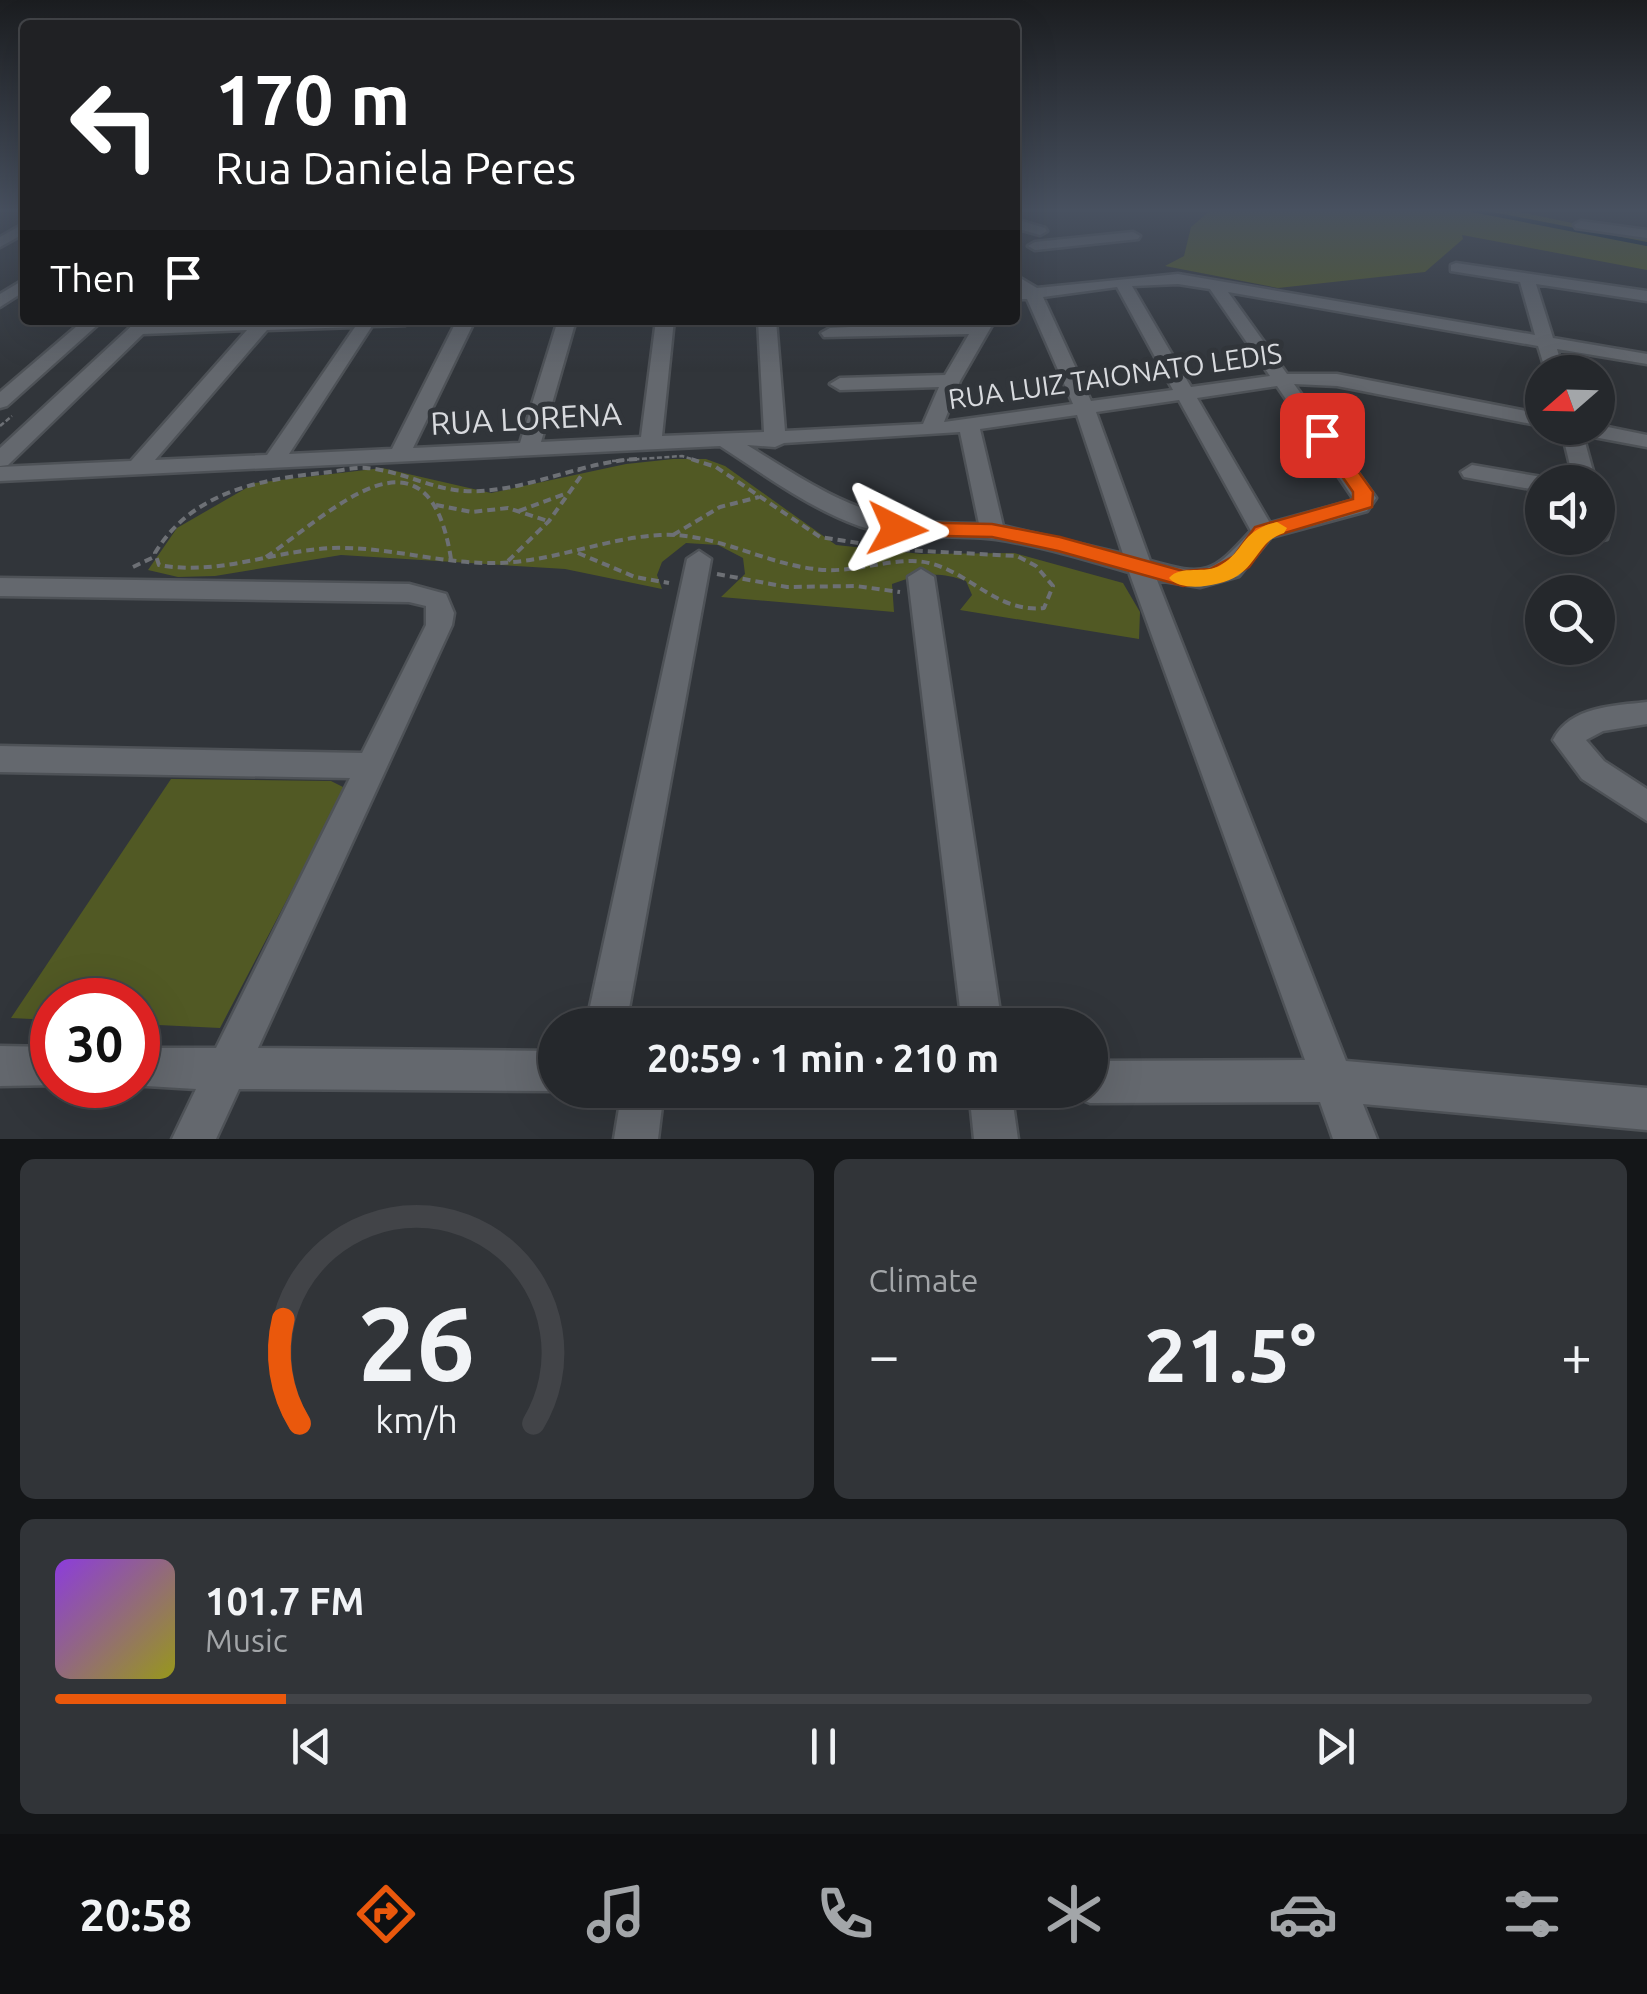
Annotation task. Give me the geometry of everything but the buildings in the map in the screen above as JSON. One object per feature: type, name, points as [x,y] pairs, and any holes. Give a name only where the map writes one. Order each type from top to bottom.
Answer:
[{"type":"street","points":[[1025,263],[1024,295],[1085,409],[1139,565],[1355,1139]]},
{"type":"street","points":[[1456,268],[1647,296]]},
{"type":"street","points":[[1526,277],[1550,355]]},
{"type":"street","name":"RUA LUIZ TAIONATO LEDIS","points":[[1024,295],[1166,278],[1647,360]]},
{"type":"street","points":[[1122,282],[1263,532]]},
{"type":"street","points":[[727,442],[826,504],[897,529],[992,531],[1183,579],[1215,576],[1242,562],[1263,532],[1364,502],[1363,492],[1214,284]]},
{"type":"street","points":[[0,302],[20,287]]},
{"type":"street","points":[[1,401],[88,325]]},
{"type":"street","points":[[0,460],[142,325]]},
{"type":"street","points":[[137,468],[261,325]]},
{"type":"street","points":[[272,464],[365,325]]},
{"type":"street","points":[[398,458],[464,325]]},
{"type":"street","points":[[528,452],[566,325]]},
{"type":"street","points":[[651,445],[665,325]]},
{"type":"street","points":[[767,325],[775,440]]},
{"type":"street","points":[[830,334],[968,325]]},
{"type":"street","points":[[931,430],[951,381],[982,325]]},
{"type":"street","name":"RUA LUIZ TAIONATO LEDIS","points":[[931,430],[1282,378],[1337,380],[1525,417]]},
{"type":"street","points":[[840,384],[951,381]]},
{"type":"street","points":[[969,426],[992,531]]},
{"type":"street","name":"RUA LORENA","points":[[0,474],[528,452],[582,459],[651,445],[931,430]]},
{"type":"street","points":[[1615,434],[1647,440]]},
{"type":"street","points":[[783,476],[813,439]]},
{"type":"street","points":[[1472,472],[1525,481]]},
{"type":"street","points":[[609,1008],[696,571]]},
{"type":"street","points":[[923,586],[980,1008]]},
{"type":"street","points":[[0,588],[409,592],[437,600],[441,613],[375,766],[194,1139]]},
{"type":"street","points":[[1647,713],[1589,724],[1574,731],[1568,740],[1575,753],[1594,770],[1647,806]]},
{"type":"street","points":[[0,759],[375,766]]},
{"type":"street","points":[[0,1066],[30,1067]]},
{"type":"street","points":[[160,1068],[538,1070]]},
{"type":"street","points":[[1108,1082],[1333,1081],[1647,1109]]},
{"type":"street","points":[[636,1139],[640,1108]]},
{"type":"street","points":[[992,1108],[996,1139]]},
{"type":"path","points":[[682,456],[716,467],[820,537],[904,550],[1018,556],[1048,577],[1053,586],[1050,599],[1044,608],[1028,612],[1008,607],[953,569],[929,562],[904,560],[860,570],[830,571],[798,566],[714,540],[673,535],[508,561],[452,561],[376,549],[329,548],[210,572],[159,565],[155,553],[181,522],[227,491],[261,480],[366,468],[462,491],[535,483],[582,459],[682,456]]},
{"type":"path","points":[[508,561],[549,521],[581,476],[582,459]]},
{"type":"path","points":[[262,560],[354,492],[395,483],[408,486],[436,505],[472,512],[508,508],[549,521]]},
{"type":"path","points":[[519,511],[565,494]]},
{"type":"path","points":[[673,535],[720,506],[761,497]]},
{"type":"path","points":[[436,505],[446,526],[452,561]]},
{"type":"path","points":[[577,552],[634,577],[696,571],[787,588],[923,586]]},
{"type":"green space","points":[[1435,263],[1425,272],[1278,288],[1165,266]]},
{"type":"green space","points":[[1611,263],[1647,263],[1647,270]]},
{"type":"green space","points":[[706,459],[725,466],[836,545],[922,554],[1014,553],[1123,583],[1140,612],[1139,639],[960,610],[972,595],[966,581],[938,575],[892,584],[894,612],[721,597],[745,574],[743,558],[718,545],[686,543],[662,562],[657,575],[662,589],[565,569],[341,555],[215,576],[178,577],[148,570],[177,528],[255,483],[382,468],[491,493],[626,464]]},
{"type":"green space","points":[[171,779],[331,781],[343,787],[220,1028],[160,1025],[160,978],[38,978]]},
{"type":"green space","points":[[30,990],[30,1019],[11,1018]]},
{"type":"slow traffic","points":[[1181,578],[1200,579],[1230,570],[1242,562],[1263,532],[1277,528]]},
{"type":"route","points":[[897,529],[992,531],[1060,544],[1183,579],[1215,576],[1242,562],[1263,532],[1364,502],[1363,492],[1322,435]]}]
